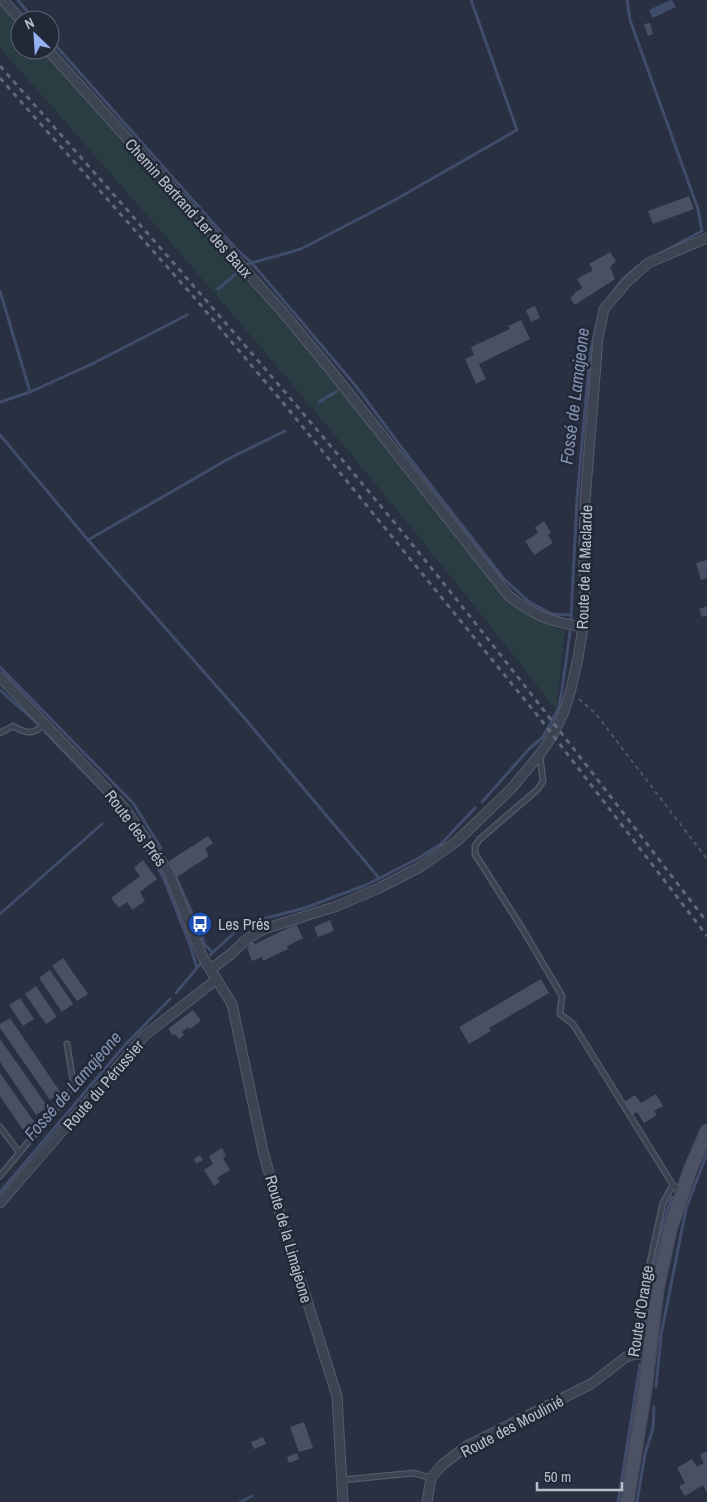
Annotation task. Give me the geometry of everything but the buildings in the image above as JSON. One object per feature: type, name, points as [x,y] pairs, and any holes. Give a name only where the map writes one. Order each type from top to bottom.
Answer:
[{"type":"street","points":[[3,0],[12,10]]},
{"type":"street","name":"Chemin Bertrand 1er des Baux","points":[[57,60],[274,303],[329,368],[509,596],[526,609],[544,618],[583,627]]},
{"type":"street","name":"Route de la Maclarde","points":[[211,969],[247,939],[264,929],[336,906],[379,888],[420,867],[457,841],[480,820],[511,790],[540,754],[560,721],[570,692],[583,627],[585,599],[585,501],[598,338],[604,310],[626,283],[648,263],[707,238]]},
{"type":"street","name":"Route des Prés","points":[[0,677],[123,806],[168,871],[203,958],[217,979]]},
{"type":"street","name":"Route du Pérussier","points":[[0,1203],[145,1035],[217,979]]},
{"type":"street","name":"Route de la Limajeone","points":[[217,979],[232,1004],[263,1151],[282,1220],[337,1396],[343,1502]]},
{"type":"street","name":"Route d'Orange","points":[[626,1502],[645,1390],[657,1290],[678,1189],[690,1170],[707,1131]]},
{"type":"street","points":[[635,1354],[649,1355]]},
{"type":"street","name":"Route des Moulinié","points":[[431,1478],[442,1465],[467,1446],[591,1384],[626,1357],[635,1354]]},
{"type":"street","points":[[428,1502],[431,1478]]},
{"type":"lane","points":[[0,733],[13,726],[24,733],[38,731],[45,724]]},
{"type":"lane","points":[[540,754],[542,781],[538,789],[480,839],[475,846],[475,854],[562,996],[560,1014],[573,1024],[678,1189],[664,1203],[646,1280],[637,1330],[635,1354]]},
{"type":"lane","points":[[0,1176],[74,1087],[67,1044]]},
{"type":"lane","points":[[0,1127],[19,1152]]},
{"type":"lane","points":[[342,1480],[414,1473],[431,1478]]},
{"type":"path","points":[[570,692],[596,714],[707,859]]},
{"type":"shaded area","points":[[0,1],[10,12],[10,59],[0,48]]},
{"type":"shaded area","points":[[11,60],[53,60],[300,338],[494,585],[516,606],[544,623],[565,631],[556,710],[422,540],[284,374]]},
{"type":"water","points":[[672,0],[676,7],[653,18],[649,10]]},
{"type":"waterway","points":[[18,0],[26,10]]},
{"type":"waterway","points":[[248,264],[301,249],[393,201],[517,130],[471,0]]},
{"type":"waterway","name":"Fossé de Lamajeone","points":[[627,0],[630,20],[698,209],[702,231],[657,255]]},
{"type":"waterway","points":[[60,50],[237,250],[251,262],[355,385],[504,579],[528,601],[552,614],[571,615]]},
{"type":"waterway","name":"Fossé de Lamajeone","points":[[606,302],[622,280],[638,266]]},
{"type":"waterway","points":[[218,289],[237,273]]},
{"type":"waterway","points":[[0,291],[30,392],[0,402]]},
{"type":"waterway","points":[[30,392],[94,363],[187,315]]},
{"type":"waterway","name":"Fossé de Lamajeone","points":[[571,618],[577,499],[590,354],[597,324]]},
{"type":"waterway","points":[[319,402],[337,391]]},
{"type":"waterway","points":[[88,540],[230,458],[285,431]]},
{"type":"waterway","points":[[0,435],[88,540],[241,714],[379,878]]},
{"type":"waterway","name":"Fossé de Lamajeone","points":[[482,802],[529,749],[543,737],[558,709],[570,632]]},
{"type":"waterway","points":[[0,667],[133,803],[161,848]]},
{"type":"waterway","points":[[0,690],[38,724]]},
{"type":"waterway","points":[[45,732],[117,806],[156,864],[164,879],[197,968]]},
{"type":"waterway","name":"Fossé de Lamajeone","points":[[241,929],[266,918],[305,908],[366,885],[417,859],[441,844],[475,808]]},
{"type":"waterway","points":[[0,914],[102,824]]},
{"type":"waterway","points":[[170,864],[202,935],[204,944],[212,952]]},
{"type":"waterway","name":"Fossé de Lamajeone","points":[[210,955],[234,933]]},
{"type":"waterway","name":"Fossé de Lamajeone","points":[[176,993],[201,963]]},
{"type":"waterway","name":"Fossé de Lamajeone","points":[[0,1192],[125,1045],[170,999]]},
{"type":"waterway","points":[[656,1387],[661,1335],[686,1209],[707,1153]]},
{"type":"waterway","points":[[643,1336],[657,1248],[672,1197]]},
{"type":"waterway","points":[[618,1502],[640,1365]]},
{"type":"waterway","points":[[637,1502],[645,1454],[653,1428],[654,1407]]},
{"type":"waterway","points":[[240,1502],[252,1496]]},
{"type":"railway","points":[[0,66],[248,349],[394,522],[513,671],[707,922]]},
{"type":"railway","points":[[0,78],[193,296],[289,410],[542,721],[707,936]]},
{"type":"place","name":"Les Prés","points":[[200,924]]}]
